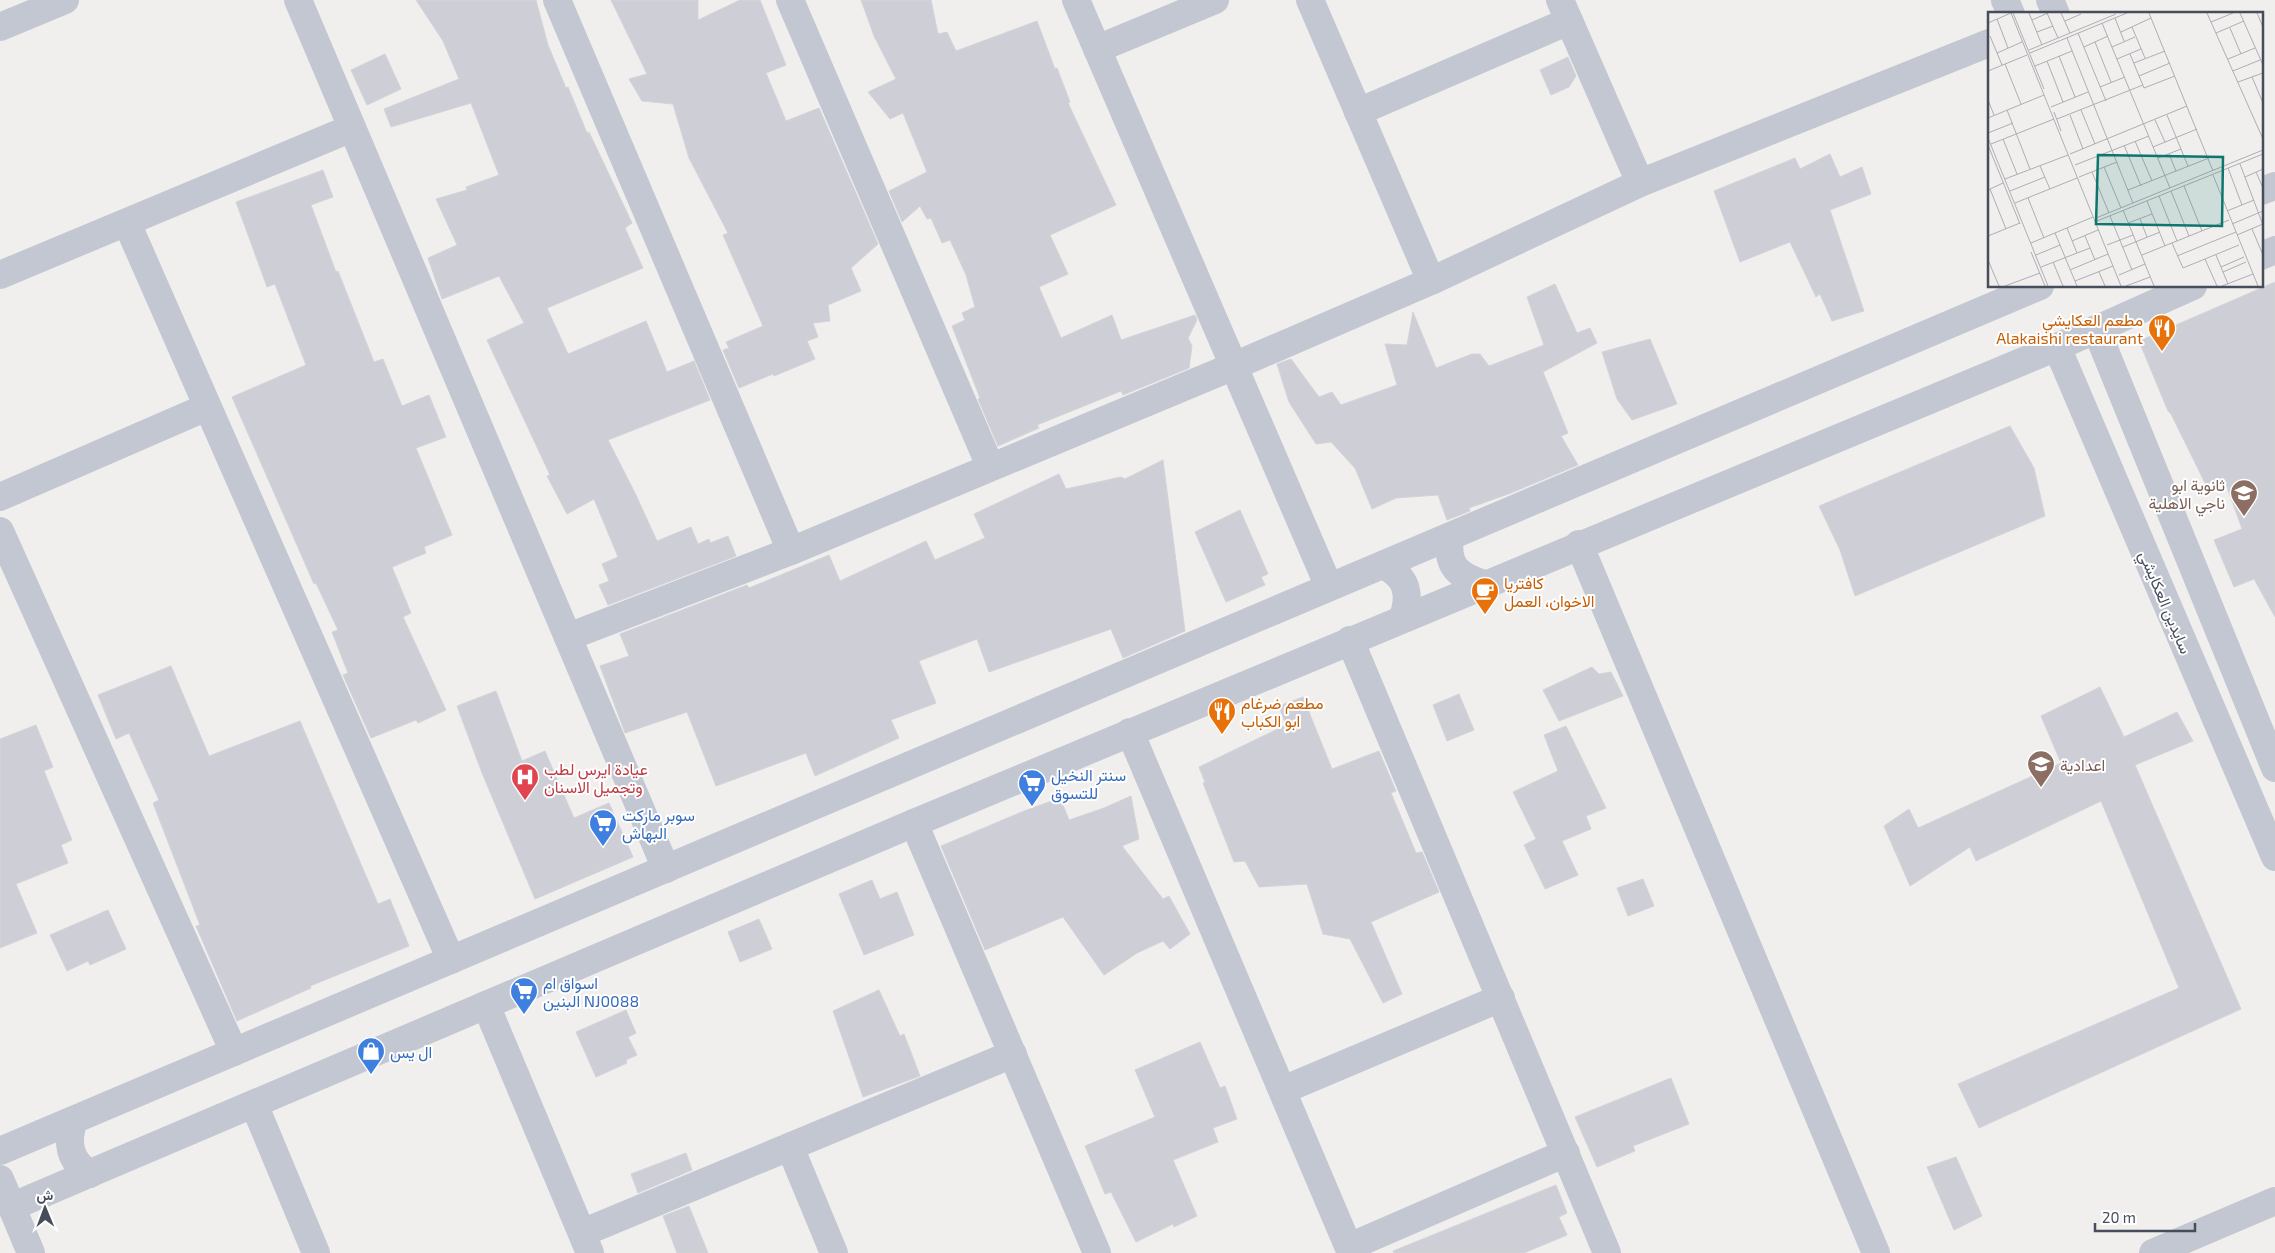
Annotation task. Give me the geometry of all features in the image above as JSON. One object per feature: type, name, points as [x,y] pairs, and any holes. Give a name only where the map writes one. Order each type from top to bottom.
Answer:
[{"type":"street","points":[[0,27],[65,0]]},
{"type":"street","points":[[298,0],[666,868]]},
{"type":"street","points":[[557,0],[791,551]]},
{"type":"street","points":[[790,0],[990,466]]},
{"type":"street","points":[[1076,0],[1329,587]]},
{"type":"street","points":[[1097,49],[1215,0]]},
{"type":"street","points":[[1310,0],[1431,280]]},
{"type":"street","points":[[2005,0],[2010,12]]},
{"type":"street","points":[[2050,0],[2055,12]]},
{"type":"street","points":[[1358,112],[1564,10],[1640,183]]},
{"type":"street","points":[[568,637],[791,551],[990,466],[1234,366],[1431,280],[1640,183],[1988,43]]},
{"type":"street","points":[[0,275],[352,128]]},
{"type":"street","points":[[2262,192],[2275,186]]},
{"type":"street","points":[[127,223],[451,960]]},
{"type":"street","points":[[2262,256],[2275,250]]},
{"type":"street","points":[[0,1151],[2035,288]]},
{"type":"street","points":[[11,1207],[914,823],[2057,346],[2188,288]]},
{"type":"street","points":[[2096,329],[2275,768]]},
{"type":"street","name":"سايدين العكايشي","points":[[2057,346],[2275,857]]},
{"type":"street","points":[[0,496],[207,406]]},
{"type":"street","points":[[0,531],[234,1052]]},
{"type":"street","points":[[1450,536],[1448,548],[1453,565],[1460,574],[1484,584]]},
{"type":"street","points":[[1579,544],[1876,1253]]},
{"type":"street","points":[[1383,565],[1396,571],[1405,588],[1407,596],[1403,618]]},
{"type":"street","points":[[1350,640],[1607,1253]]},
{"type":"street","points":[[1130,732],[1350,1250],[1566,1153]]},
{"type":"street","points":[[914,823],[1097,1253]]},
{"type":"street","points":[[1283,1090],[1500,998]]},
{"type":"street","points":[[486,1005],[586,1243],[790,1147],[1012,1054]]},
{"type":"street","points":[[254,1104],[316,1253]]},
{"type":"street","points":[[74,1120],[70,1132],[69,1144],[71,1154],[82,1169],[90,1174]]},
{"type":"street","points":[[790,1147],[834,1253]]},
{"type":"street","points":[[0,1179],[31,1253]]},
{"type":"street","points":[[2153,1253],[2275,1201]]},
{"type":"building","points":[[416,0],[536,0],[548,45],[566,88],[568,87],[587,133],[589,132],[632,223],[625,228],[643,268],[547,308],[568,354],[646,321],[667,372],[694,361],[710,400],[608,440],[657,541],[691,527],[698,544],[709,539],[710,543],[728,536],[736,556],[608,605],[599,585],[609,581],[602,564],[618,557],[594,499],[567,514],[547,476],[550,475],[487,340],[524,323],[499,276],[442,299],[428,258],[457,245],[436,199],[467,190],[466,187],[499,175],[471,103],[391,127],[384,109],[459,79],[443,41]]},
{"type":"building","points":[[611,0],[698,0],[698,20],[740,0],[760,0],[786,65],[766,73],[786,121],[819,108],[878,244],[851,268],[861,291],[828,305],[830,321],[813,323],[818,337],[807,341],[815,359],[739,388],[723,350],[729,348],[726,342],[763,326],[723,235],[728,233],[689,158],[673,104],[642,101],[629,79],[647,74]]},
{"type":"building","points":[[861,0],[931,0],[938,34],[947,32],[956,51],[1037,21],[1070,102],[1068,103],[1116,205],[1050,235],[1068,274],[1039,287],[1061,338],[1112,315],[1121,340],[1195,315],[1197,320],[1188,338],[1192,346],[1189,368],[1123,395],[1121,391],[1037,425],[1039,428],[998,446],[978,399],[980,398],[952,326],[965,320],[962,313],[975,307],[966,275],[950,240],[942,243],[931,218],[927,219],[920,206],[902,222],[889,191],[927,172],[903,113],[890,119],[868,92],[896,79],[874,36]]},
{"type":"building","points":[[385,54],[401,89],[367,105],[351,70]]},
{"type":"building","points":[[1568,57],[1576,76],[1569,87],[1551,95],[1540,70]]},
{"type":"building","points":[[1830,154],[1840,177],[1862,167],[1871,194],[1830,210],[1864,311],[1832,321],[1820,294],[1816,297],[1790,242],[1740,262],[1714,191],[1795,158],[1800,169]]},
{"type":"building","points":[[323,170],[333,197],[311,205],[336,272],[338,271],[374,362],[383,359],[402,406],[429,395],[446,437],[416,448],[452,535],[424,547],[426,553],[392,567],[411,613],[403,617],[446,710],[418,723],[416,720],[371,738],[343,675],[348,673],[332,632],[338,630],[316,583],[314,584],[232,397],[306,365],[275,284],[267,287],[236,202]]},
{"type":"building","points":[[2275,282],[2275,617],[2254,579],[2234,587],[2214,540],[2242,529],[2224,479],[2206,485],[2168,411],[2139,341]]},
{"type":"building","points":[[1555,284],[1577,333],[1590,328],[1597,343],[1543,372],[1568,433],[1561,436],[1578,465],[1469,508],[1470,511],[1447,520],[1438,495],[1396,498],[1372,509],[1355,468],[1331,442],[1316,444],[1289,402],[1277,364],[1291,359],[1319,397],[1332,392],[1341,405],[1397,385],[1385,344],[1407,345],[1413,312],[1436,368],[1472,354],[1480,354],[1489,366],[1544,345],[1527,297]]},
{"type":"building","points":[[1650,339],[1677,404],[1632,420],[1617,399],[1602,352]]},
{"type":"building","points":[[2010,426],[2034,468],[2045,516],[1855,596],[1840,550],[1819,506]]},
{"type":"building","points":[[1163,460],[1185,631],[1123,658],[1111,629],[989,672],[977,639],[919,661],[936,703],[891,720],[899,738],[815,776],[806,753],[716,786],[687,712],[625,733],[600,666],[629,656],[620,634],[747,585],[749,588],[829,555],[840,581],[926,541],[935,560],[985,538],[974,514],[1059,474],[1066,489],[1121,477],[1125,479]]},
{"type":"building","points":[[1240,510],[1268,574],[1261,577],[1265,585],[1226,602],[1195,532]]},
{"type":"building","points":[[171,666],[209,756],[300,721],[378,904],[390,899],[409,946],[310,986],[311,988],[237,1021],[196,926],[200,925],[153,803],[159,800],[129,733],[116,739],[98,695]]},
{"type":"building","points":[[1592,667],[1599,674],[1611,672],[1623,696],[1559,721],[1543,690]]},
{"type":"building","points":[[2100,687],[2124,737],[2177,712],[2193,741],[2135,765],[2241,1009],[1979,1128],[1958,1084],[2179,988],[2101,801],[1976,861],[1970,847],[1910,886],[1884,826],[1909,809],[1918,828],[2061,763],[2041,716]]},
{"type":"building","points":[[496,691],[522,761],[545,751],[574,818],[609,803],[633,857],[535,899],[482,773],[457,706]]},
{"type":"building","points":[[1459,694],[1474,730],[1447,741],[1433,705]]},
{"type":"building","points":[[1303,697],[1332,769],[1379,751],[1396,791],[1391,793],[1416,853],[1422,852],[1439,892],[1371,922],[1402,994],[1383,1003],[1350,939],[1323,934],[1307,884],[1259,887],[1245,861],[1234,862],[1203,783],[1205,782],[1199,767],[1286,725],[1279,706]]},
{"type":"building","points":[[36,725],[53,767],[44,771],[72,840],[61,845],[68,863],[16,884],[37,933],[0,948],[0,739]]},
{"type":"building","points":[[1566,726],[1606,808],[1586,816],[1591,829],[1562,841],[1578,875],[1545,889],[1524,845],[1536,839],[1513,792],[1558,771],[1544,735]]},
{"type":"building","points":[[1131,796],[1139,839],[1122,846],[1163,899],[1169,896],[1190,934],[1170,949],[1163,941],[1137,953],[1104,975],[1063,917],[985,950],[941,846],[1060,798],[1069,820]]},
{"type":"building","points":[[1643,879],[1654,906],[1628,916],[1617,888]]},
{"type":"building","points":[[872,880],[880,899],[897,892],[914,935],[864,955],[839,894]]},
{"type":"building","points":[[108,910],[126,949],[90,965],[88,961],[67,971],[50,935]]},
{"type":"building","points":[[759,919],[772,949],[740,962],[728,932]]},
{"type":"building","points":[[879,990],[900,1036],[904,1034],[920,1076],[863,1097],[833,1011]]},
{"type":"building","points":[[626,1010],[636,1033],[628,1037],[637,1055],[626,1060],[627,1063],[596,1077],[576,1032]]},
{"type":"building","points":[[1200,1042],[1220,1088],[1225,1086],[1237,1119],[1213,1128],[1218,1142],[1173,1160],[1197,1216],[1174,1227],[1173,1224],[1136,1242],[1111,1192],[1105,1194],[1085,1146],[1155,1117],[1135,1070]]},
{"type":"building","points":[[1671,1078],[1689,1124],[1633,1146],[1635,1151],[1597,1167],[1575,1117]]},
{"type":"building","points":[[686,1153],[692,1170],[638,1193],[631,1174]]},
{"type":"building","points":[[1956,1157],[1982,1216],[1954,1230],[1927,1167]]},
{"type":"building","points":[[1556,1185],[1567,1213],[1559,1217],[1567,1235],[1524,1253],[1394,1253],[1393,1251]]},
{"type":"building","points":[[689,1206],[708,1253],[677,1253],[663,1216]]},
{"type":"place","name":"مطعم العكايشي Alakaishi restaurant","points":[[2162,352]]},
{"type":"place","name":"ثانوية ابو ناجي الاهلية","points":[[2244,517]]},
{"type":"place","name":"كافتريا الاخوان، العمل","points":[[1485,615]]},
{"type":"place","name":"مطعم ضرغام ابو الكباب","points":[[1222,735]]},
{"type":"place","name":"اعدادية","points":[[2041,788]]},
{"type":"place","name":"عيادة ايرس لطب وتجميل الاسنان","points":[[525,801]]},
{"type":"place","name":"سنتر النخيل للتسوق","points":[[1032,807]]},
{"type":"place","name":"سوبر ماركت البهاش","points":[[603,847]]},
{"type":"place","name":"اسواق ام البنين NJ0088","points":[[524,1015]]},
{"type":"place","name":"ال يس","points":[[371,1075]]}]
